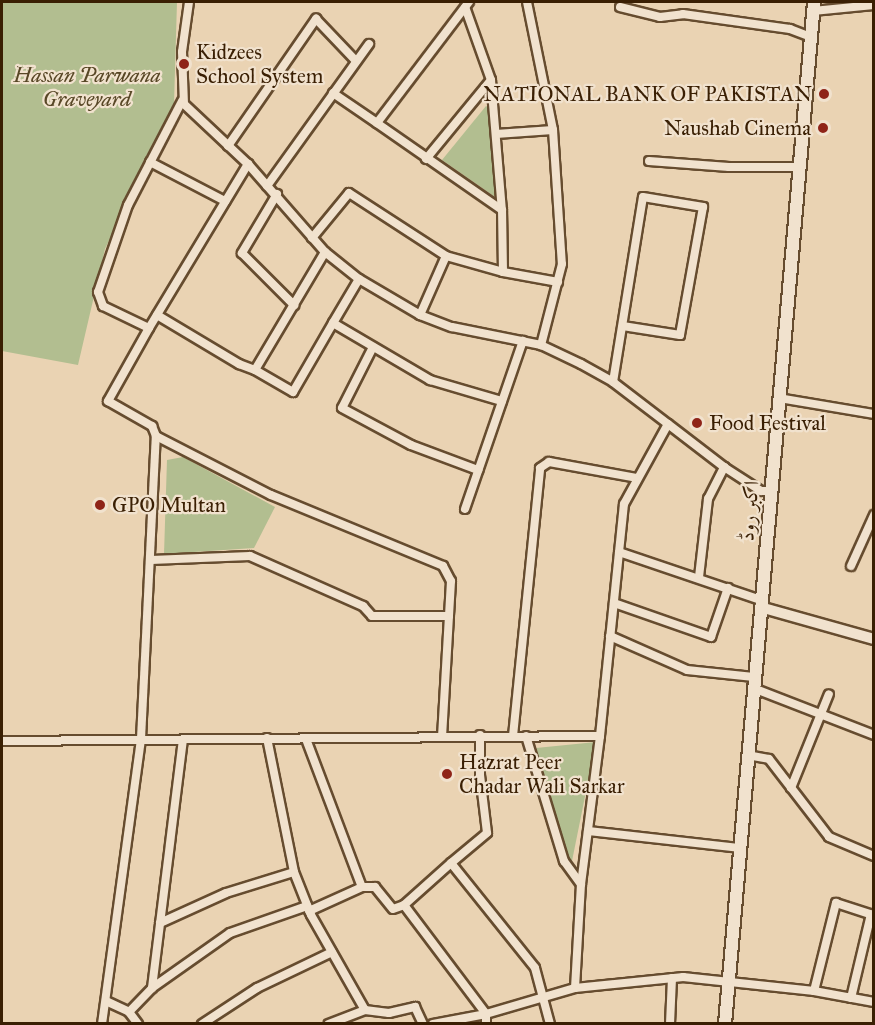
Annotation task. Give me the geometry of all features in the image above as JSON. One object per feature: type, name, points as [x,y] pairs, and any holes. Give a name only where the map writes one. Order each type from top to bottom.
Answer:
[{"type":"main road","name":"اکبر روڈ","points":[[725,1023],[814,6]]},
{"type":"street","points":[[149,328],[103,306],[98,292],[122,220],[182,101],[182,52],[189,2]]},
{"type":"street","points":[[527,2],[554,130],[562,264],[541,345]]},
{"type":"street","points":[[467,4],[491,80],[502,210],[503,272]]},
{"type":"street","points":[[377,123],[467,4]]},
{"type":"street","points":[[814,6],[873,5]]},
{"type":"street","points":[[620,7],[660,17],[683,14],[790,29],[811,37]]},
{"type":"street","points":[[228,146],[316,19],[356,61]]},
{"type":"street","points":[[267,186],[369,44]]},
{"type":"street","points":[[426,159],[491,80]]},
{"type":"street","points":[[333,93],[502,210]]},
{"type":"street","points":[[182,101],[277,194],[325,252],[359,279],[420,315],[452,327],[541,345],[613,382],[724,467],[761,491],[770,491]]},
{"type":"street","points":[[496,134],[554,130]]},
{"type":"street","points":[[649,161],[729,167],[801,167]]},
{"type":"street","points":[[150,162],[225,201]]},
{"type":"street","points":[[102,1023],[108,1002],[141,739],[152,560],[156,436],[152,426],[108,401],[149,328],[248,164]]},
{"type":"street","points":[[312,238],[349,193],[446,256],[503,272],[558,282]]},
{"type":"street","points":[[277,194],[242,254],[294,305]]},
{"type":"street","points":[[613,382],[643,197],[703,207],[680,334],[623,326]]},
{"type":"street","points":[[255,370],[325,252]]},
{"type":"street","points":[[420,315],[446,256]]},
{"type":"street","points":[[157,315],[239,364],[255,370],[293,392],[359,279]]},
{"type":"street","points":[[333,323],[430,380],[502,401]]},
{"type":"street","points":[[465,509],[524,341]]},
{"type":"street","points":[[373,347],[342,408],[411,446],[478,470]]},
{"type":"street","points":[[779,398],[873,414]]},
{"type":"street","points":[[575,988],[581,884],[600,736],[624,504],[668,424]]},
{"type":"street","points":[[156,436],[271,495],[437,562],[450,576],[442,735]]},
{"type":"street","points":[[513,736],[540,468],[549,462],[637,478]]},
{"type":"street","points":[[699,577],[708,499],[724,467]]},
{"type":"street","points":[[851,567],[873,516]]},
{"type":"street","points":[[619,552],[699,577],[761,603],[873,639]]},
{"type":"street","points":[[152,560],[250,556],[363,606],[372,616],[449,616]]},
{"type":"street","points":[[614,603],[711,637],[728,588]]},
{"type":"street","points":[[610,636],[687,670],[754,682],[821,715],[873,735]]},
{"type":"street","points":[[790,788],[829,694]]},
{"type":"street","points":[[2,741],[306,739],[442,735],[600,736]]},
{"type":"street","points":[[129,1011],[152,988],[240,927],[308,908],[362,887],[375,887],[393,909],[404,905],[487,833],[480,775],[480,735]]},
{"type":"street","points":[[526,736],[564,861],[581,884]]},
{"type":"street","points":[[267,738],[294,872],[308,908],[364,1011]]},
{"type":"street","points":[[306,739],[362,887]]},
{"type":"street","points":[[152,988],[183,740]]},
{"type":"street","points":[[747,755],[769,759],[829,837],[873,856]]},
{"type":"street","points":[[588,831],[739,848]]},
{"type":"street","points":[[451,863],[534,966],[550,1023]]},
{"type":"street","points":[[160,923],[225,893],[294,872]]},
{"type":"street","points":[[814,991],[836,903],[872,915],[851,998]]},
{"type":"street","points":[[404,905],[486,1019]]},
{"type":"street","points":[[202,1023],[257,988],[332,952]]},
{"type":"street","points":[[670,1023],[672,978]]},
{"type":"street","points":[[433,1023],[486,1019],[575,988],[672,978],[728,980],[814,991],[873,1002]]},
{"type":"street","points":[[108,1002],[129,1011],[138,1023]]},
{"type":"street","points":[[329,1023],[364,1011],[389,1013],[415,1007],[423,1023]]},
{"type":"green space","name":"Hassan Parwana Graveyard","points":[[2,2],[177,2],[174,104],[105,249],[78,365],[2,351]]},
{"type":"green space","points":[[486,106],[492,110],[495,197],[442,160]]},
{"type":"green space","points":[[183,457],[275,507],[254,548],[164,554],[167,460]]},
{"type":"green space","points":[[596,742],[571,866],[536,748]]},
{"type":"place","name":"Kidzees School System","points":[[184,64]]},
{"type":"place","name":"NATIONAL BANK OF PAKISTAN","points":[[824,94]]},
{"type":"place","name":"Naushab Cinema","points":[[823,128]]},
{"type":"place","name":"Food Festival","points":[[697,423]]},
{"type":"place","name":"GPO Multan","points":[[100,505]]},
{"type":"place","name":"Hazrat Peer Chadar Wali Sarkar","points":[[447,774]]}]
